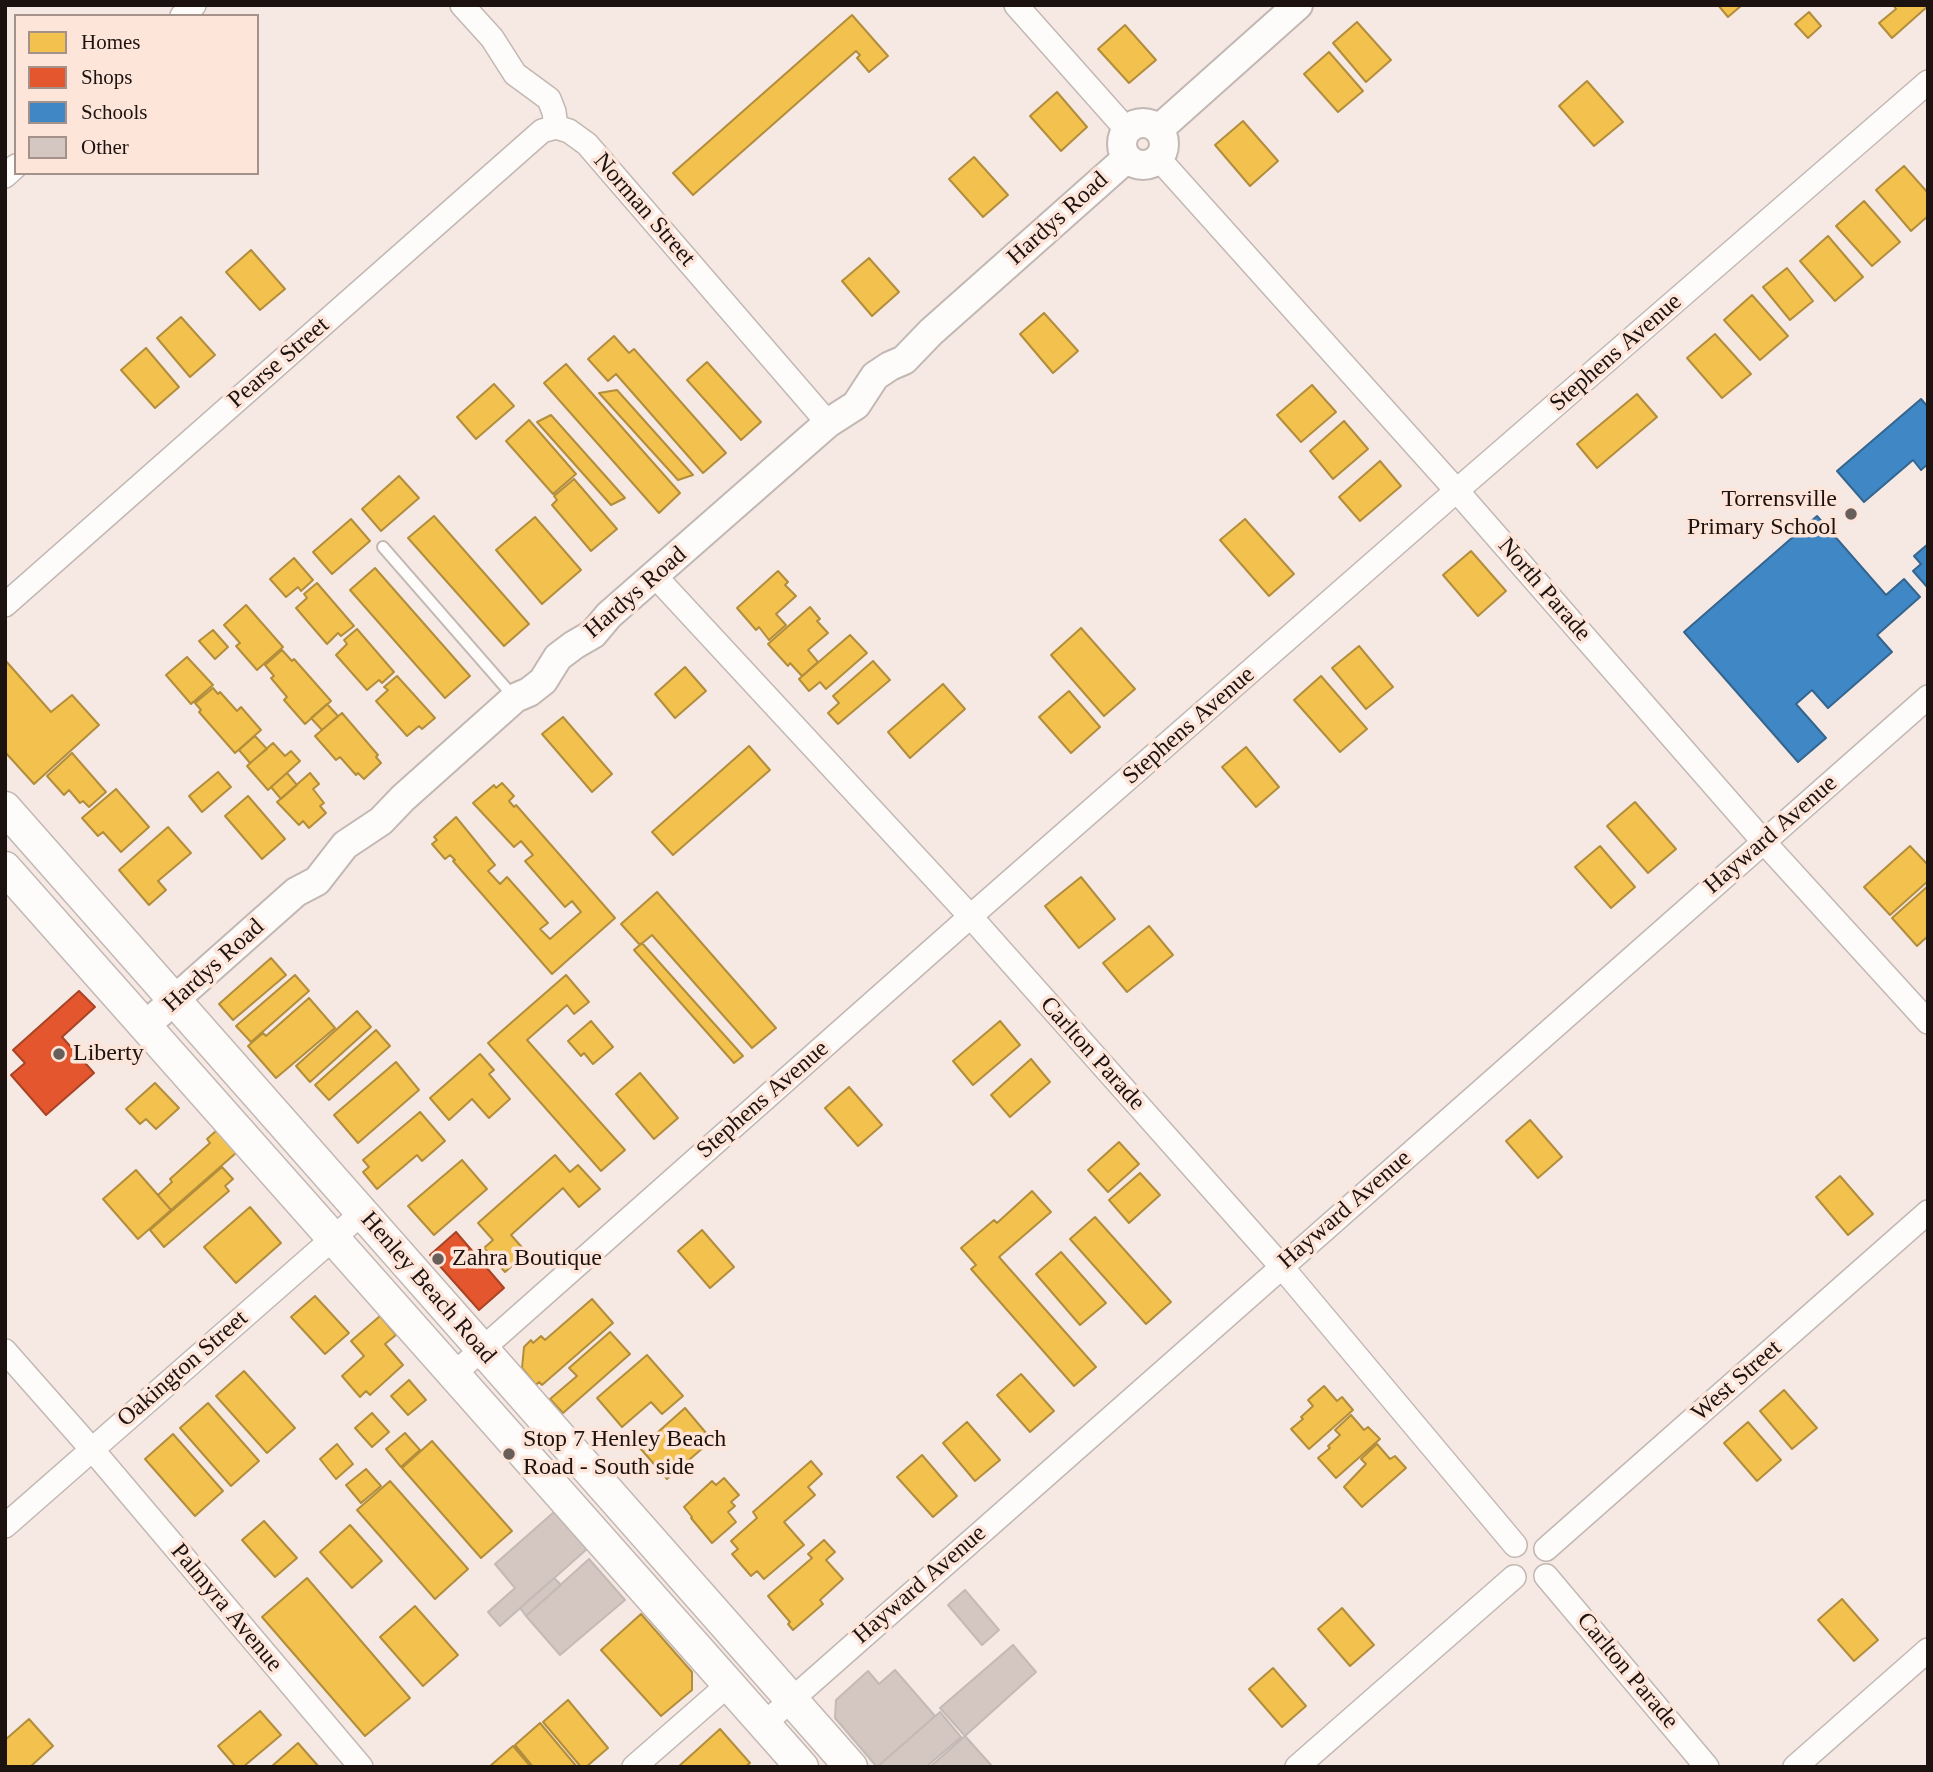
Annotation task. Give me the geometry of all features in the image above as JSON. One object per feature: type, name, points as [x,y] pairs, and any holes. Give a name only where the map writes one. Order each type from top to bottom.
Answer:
[{"type":"main road","name":"Henley Beach Road","points":[[5,808],[851,1767]]},
{"type":"main road","name":"Henley Beach Road","points":[[5,869],[802,1767]]},
{"type":"street","points":[[462,5],[492,38],[515,74],[549,99],[556,127]]},
{"type":"street","points":[[1016,5],[1127,130]]},
{"type":"street","points":[[1159,129],[1298,5]]},
{"type":"street","name":"Stephens Avenue","points":[[454,1374],[1457,491],[1928,82]]},
{"type":"street","points":[[1137,123],[1149,123],[1159,129],[1164,138],[1165,149],[1159,159],[1149,165],[1137,165],[1127,158],[1122,149],[1122,139],[1127,130],[1137,123]]},
{"type":"street","name":"Norman Street","points":[[556,127],[569,131],[587,144],[828,423]]},
{"type":"street","name":"Pearse Street","points":[[5,605],[542,131],[556,127]]},
{"type":"street","name":"Hardys Road","points":[[145,1026],[296,892],[317,881],[345,845],[382,821],[403,798],[515,698],[529,692],[543,681],[558,657],[593,634],[609,615],[828,423],[856,405],[875,376],[904,360],[931,331],[1127,158]]},
{"type":"street","name":"North Parade","points":[[1159,159],[1457,491],[1763,841],[1928,1022]]},
{"type":"street","name":"Carlton Parade","points":[[655,576],[971,917],[1281,1266],[1515,1545]]},
{"type":"street","name":"Hayward Avenue","points":[[764,1724],[1928,697]]},
{"type":"street","name":"West Street","points":[[1546,1549],[1928,1212]]},
{"type":"street","name":"Oakington Street","points":[[5,1526],[362,1213]]},
{"type":"street","name":"Palmyra Avenue","points":[[5,1351],[361,1767]]},
{"type":"street","points":[[1535,1541],[1550,1555],[1549,1570],[1539,1582],[1530,1584],[1514,1577],[1508,1567],[1508,1555],[1515,1545],[1535,1541]]},
{"type":"street","name":"Carlton Parade","points":[[1546,1576],[1707,1767]]},
{"type":"street","points":[[1297,1767],[1514,1577]]},
{"type":"street","points":[[1795,1767],[1928,1650]]},
{"type":"street","points":[[634,1767],[729,1684]]},
{"type":"lane","points":[[383,547],[515,698]]},
{"type":"building: Homes","points":[[1718,5],[1742,5],[1728,17]]},
{"type":"building: Homes","points":[[1893,5],[1928,6],[1892,38],[1879,23],[1896,9]]},
{"type":"building: Homes","points":[[1809,12],[1821,26],[1808,38],[1795,24]]},
{"type":"building: Homes","points":[[852,15],[888,56],[869,72],[857,58],[860,55],[856,51],[693,195],[673,173]]},
{"type":"building: Homes","points":[[1357,22],[1391,60],[1366,82],[1333,43]]},
{"type":"building: Homes","points":[[1125,25],[1156,60],[1129,83],[1098,49]]},
{"type":"building: Homes","points":[[1329,52],[1363,91],[1338,112],[1304,74]]},
{"type":"building: Homes","points":[[1587,81],[1623,122],[1594,146],[1559,106]]},
{"type":"building: Homes","points":[[1057,92],[1087,127],[1061,151],[1030,116]]},
{"type":"building: Homes","points":[[1243,121],[1278,161],[1250,186],[1215,145]]},
{"type":"building: Homes","points":[[974,157],[1008,195],[983,217],[949,179]]},
{"type":"building: Homes","points":[[1904,166],[1928,193],[1928,216],[1911,231],[1876,190]]},
{"type":"building: Homes","points":[[1864,201],[1900,242],[1872,266],[1836,226]]},
{"type":"building: Homes","points":[[1828,236],[1863,277],[1835,301],[1800,261]]},
{"type":"building: Homes","points":[[251,250],[285,289],[260,310],[226,272]]},
{"type":"building: Homes","points":[[869,258],[899,292],[872,316],[842,281]]},
{"type":"building: Homes","points":[[1787,268],[1813,301],[1790,320],[1763,287]]},
{"type":"building: Homes","points":[[1752,295],[1788,336],[1760,360],[1724,320]]},
{"type":"building: Homes","points":[[1044,313],[1078,351],[1053,373],[1020,334]]},
{"type":"building: Homes","points":[[181,317],[215,355],[190,377],[157,338]]},
{"type":"building: Homes","points":[[1715,334],[1751,374],[1722,398],[1687,358]]},
{"type":"building: Homes","points":[[614,336],[629,353],[634,349],[726,453],[703,473],[616,374],[608,381],[588,359]]},
{"type":"building: Homes","points":[[146,348],[179,387],[155,408],[121,370]]},
{"type":"building: Homes","points":[[707,362],[761,422],[741,440],[687,380]]},
{"type":"building: Homes","points":[[566,364],[680,493],[659,513],[544,383]]},
{"type":"building: Homes","points":[[494,384],[514,406],[476,439],[457,417]]},
{"type":"building: Homes","points":[[1312,385],[1336,412],[1301,442],[1277,415]]},
{"type":"building: Homes","points":[[617,390],[693,475],[678,480],[599,393]]},
{"type":"building: Homes","points":[[1637,394],[1657,417],[1597,468],[1577,444]]},
{"type":"building: Homes","points":[[551,415],[625,498],[611,505],[537,422]]},
{"type":"building: Homes","points":[[529,420],[576,474],[553,494],[506,441]]},
{"type":"building: Homes","points":[[1344,421],[1368,449],[1333,479],[1310,451]]},
{"type":"building: Homes","points":[[1380,461],[1401,486],[1360,521],[1339,497]]},
{"type":"building: Homes","points":[[399,476],[419,498],[381,531],[362,509]]},
{"type":"building: Homes","points":[[574,479],[617,529],[591,551],[552,505],[557,500],[554,496]]},
{"type":"building: Homes","points":[[434,516],[529,624],[504,646],[408,538]]},
{"type":"building: Homes","points":[[535,517],[581,570],[542,604],[496,550]]},
{"type":"building: Homes","points":[[351,519],[370,541],[332,574],[313,552]]},
{"type":"building: Homes","points":[[1245,519],[1294,574],[1269,596],[1220,540]]},
{"type":"building: Homes","points":[[1471,551],[1506,591],[1478,616],[1443,575]]},
{"type":"building: Homes","points":[[294,558],[313,580],[301,591],[298,587],[286,597],[270,579]]},
{"type":"building: Homes","points":[[375,568],[470,676],[445,698],[350,590]]},
{"type":"building: Homes","points":[[778,571],[788,582],[785,585],[796,596],[776,614],[786,625],[769,640],[759,627],[756,630],[737,608]]},
{"type":"building: Homes","points":[[317,583],[354,626],[341,636],[338,633],[327,644],[296,608],[307,598],[304,594]]},
{"type":"building: Homes","points":[[246,605],[283,647],[257,670],[236,646],[240,643],[224,625]]},
{"type":"building: Homes","points":[[810,607],[820,619],[817,621],[828,633],[808,650],[818,662],[802,676],[790,663],[788,666],[768,644]]},
{"type":"building: Homes","points":[[1081,628],[1135,689],[1104,716],[1051,655]]},
{"type":"building: Homes","points":[[357,629],[394,672],[382,683],[379,680],[367,690],[336,655],[347,644],[344,640]]},
{"type":"building: Homes","points":[[213,630],[228,647],[215,659],[199,641]]},
{"type":"building: Homes","points":[[850,635],[867,653],[826,689],[820,682],[809,691],[799,679]]},
{"type":"building: Homes","points":[[1359,646],[1393,687],[1366,709],[1332,668]]},
{"type":"building: Homes","points":[[282,650],[292,661],[294,659],[331,701],[305,724],[284,700],[287,697],[271,678],[274,676],[265,665]]},
{"type":"building: Homes","points":[[187,657],[213,685],[191,704],[166,675]]},
{"type":"building: Homes","points":[[5,660],[51,712],[72,695],[99,725],[34,784],[5,752]]},
{"type":"building: Homes","points":[[873,661],[890,680],[838,724],[828,713],[839,703],[833,696]]},
{"type":"building: Homes","points":[[685,667],[706,691],[675,718],[655,694]]},
{"type":"building: Homes","points":[[397,676],[435,718],[422,729],[419,726],[407,736],[376,701],[388,690],[384,687]]},
{"type":"building: Homes","points":[[1321,676],[1367,729],[1340,752],[1294,700]]},
{"type":"building: Homes","points":[[943,684],[965,709],[910,758],[888,732]]},
{"type":"building: Homes","points":[[213,688],[237,711],[241,707],[261,730],[235,753],[199,712],[201,710],[195,703]]},
{"type":"building: Homes","points":[[1069,691],[1100,727],[1071,753],[1039,717]]},
{"type":"building: Homes","points":[[327,704],[338,716],[322,730],[311,718]]},
{"type":"building: Homes","points":[[342,713],[378,755],[376,757],[381,763],[364,779],[358,773],[356,775],[340,757],[336,760],[315,736]]},
{"type":"building: Homes","points":[[563,717],[612,774],[592,792],[542,734]]},
{"type":"building: Homes","points":[[255,736],[267,749],[250,763],[239,750]]},
{"type":"building: Homes","points":[[273,743],[285,756],[291,751],[300,761],[268,790],[247,766]]},
{"type":"building: Homes","points":[[749,746],[770,770],[673,855],[652,832]]},
{"type":"building: Homes","points":[[1246,747],[1279,787],[1256,807],[1222,767]]},
{"type":"building: Homes","points":[[72,753],[106,792],[89,807],[83,801],[80,803],[69,790],[64,795],[47,776]]},
{"type":"building: Homes","points":[[218,772],[231,787],[202,812],[189,796]]},
{"type":"building: Homes","points":[[287,773],[297,785],[281,799],[271,787]]},
{"type":"building: Homes","points":[[310,773],[319,784],[313,789],[324,803],[320,806],[326,813],[309,828],[303,821],[299,825],[277,802]]},
{"type":"building: Homes","points":[[502,783],[514,796],[509,801],[514,807],[516,805],[615,918],[552,974],[453,861],[455,860],[450,855],[445,859],[432,844],[437,840],[434,837],[456,817],[495,865],[488,871],[500,884],[507,877],[548,923],[540,929],[550,939],[581,912],[572,901],[565,907],[525,861],[533,855],[521,841],[514,847],[473,803],[494,785],[496,788]]},
{"type":"building: Homes","points":[[116,789],[149,827],[121,852],[103,832],[98,836],[82,818]]},
{"type":"building: Homes","points":[[248,796],[285,839],[262,859],[225,816]]},
{"type":"building: Homes","points":[[1635,802],[1676,849],[1648,873],[1607,826]]},
{"type":"building: Homes","points":[[168,827],[191,853],[158,881],[166,890],[149,905],[119,870]]},
{"type":"building: Homes","points":[[1600,846],[1635,887],[1611,908],[1575,867]]},
{"type":"building: Homes","points":[[1910,846],[1928,865],[1928,881],[1890,915],[1864,887]]},
{"type":"building: Homes","points":[[1081,877],[1115,919],[1079,948],[1045,906]]},
{"type":"building: Homes","points":[[1928,886],[1928,936],[1917,946],[1892,918]]},
{"type":"building: Homes","points":[[657,892],[776,1028],[752,1048],[652,935],[640,945],[621,924]]},
{"type":"building: Homes","points":[[1149,926],[1173,955],[1127,992],[1103,963]]},
{"type":"building: Homes","points":[[642,943],[743,1056],[734,1063],[634,950]]},
{"type":"building: Homes","points":[[271,958],[286,975],[233,1020],[219,1004]]},
{"type":"building: Homes","points":[[295,975],[309,991],[251,1042],[236,1026]]},
{"type":"building: Homes","points":[[566,975],[589,1002],[574,1014],[567,1005],[527,1040],[625,1150],[601,1171],[488,1043]]},
{"type":"building: Homes","points":[[309,998],[335,1028],[276,1078],[248,1046],[263,1033],[266,1036]]},
{"type":"building: Homes","points":[[357,1011],[371,1027],[310,1082],[296,1066]]},
{"type":"building: Homes","points":[[591,1021],[613,1047],[593,1064],[584,1053],[581,1056],[568,1041]]},
{"type":"building: Homes","points":[[1000,1021],[1020,1045],[973,1085],[953,1061]]},
{"type":"building: Homes","points":[[376,1030],[390,1046],[329,1100],[315,1085]]},
{"type":"building: Homes","points":[[480,1054],[494,1070],[489,1074],[510,1099],[489,1118],[472,1099],[449,1120],[430,1098]]},
{"type":"building: Homes","points":[[1031,1059],[1050,1082],[1010,1117],[991,1095]]},
{"type":"building: Homes","points":[[396,1062],[419,1090],[358,1143],[334,1115]]},
{"type":"building: Homes","points":[[640,1073],[678,1118],[654,1139],[616,1094]]},
{"type":"building: Homes","points":[[155,1083],[179,1108],[156,1129],[146,1119],[140,1124],[126,1109]]},
{"type":"building: Homes","points":[[849,1087],[882,1125],[858,1146],[825,1108]]},
{"type":"building: Homes","points":[[420,1112],[445,1141],[422,1161],[417,1155],[377,1189],[363,1172],[369,1167],[363,1160]]},
{"type":"building: Homes","points":[[1530,1120],[1562,1157],[1538,1178],[1506,1141]]},
{"type":"building: Homes","points":[[217,1130],[236,1153],[171,1210],[158,1195],[172,1182],[170,1179],[210,1143],[207,1139]]},
{"type":"building: Homes","points":[[1119,1142],[1139,1164],[1108,1192],[1088,1170]]},
{"type":"building: Homes","points":[[555,1155],[570,1172],[578,1165],[600,1189],[579,1207],[563,1188],[511,1235],[527,1253],[505,1272],[484,1248],[493,1240],[478,1223]]},
{"type":"building: Homes","points":[[462,1160],[487,1189],[434,1235],[408,1206]]},
{"type":"building: Homes","points":[[222,1167],[233,1179],[225,1186],[229,1191],[164,1247],[150,1230]]},
{"type":"building: Homes","points":[[136,1170],[171,1210],[138,1239],[103,1199]]},
{"type":"building: Homes","points":[[1140,1173],[1160,1195],[1129,1223],[1109,1200]]},
{"type":"building: Homes","points":[[1840,1176],[1873,1214],[1848,1235],[1816,1197]]},
{"type":"building: Homes","points":[[1032,1191],[1051,1212],[999,1257],[1096,1367],[1074,1386],[971,1269],[976,1265],[961,1248],[994,1220],[997,1223]]},
{"type":"building: Homes","points":[[250,1207],[281,1243],[236,1283],[204,1247]]},
{"type":"building: Homes","points":[[1095,1217],[1171,1302],[1146,1324],[1070,1239]]},
{"type":"building: Homes","points":[[702,1230],[734,1267],[710,1288],[678,1251]]},
{"type":"building: Homes","points":[[1061,1252],[1106,1303],[1080,1325],[1036,1274]]},
{"type":"building: Homes","points":[[315,1296],[349,1333],[325,1354],[291,1317]]},
{"type":"building: Homes","points":[[592,1299],[613,1323],[542,1385],[539,1382],[536,1385],[522,1368],[524,1347],[541,1336],[545,1340]]},
{"type":"building: Homes","points":[[380,1316],[396,1335],[385,1344],[403,1365],[370,1395],[366,1391],[360,1397],[342,1376],[364,1356],[351,1341]]},
{"type":"building: Homes","points":[[610,1332],[630,1354],[563,1413],[550,1399],[577,1376],[569,1368]]},
{"type":"building: Homes","points":[[647,1355],[683,1396],[662,1414],[651,1402],[622,1427],[597,1398]]},
{"type":"building: Homes","points":[[244,1371],[295,1428],[267,1453],[216,1396]]},
{"type":"building: Homes","points":[[1021,1374],[1054,1411],[1030,1432],[997,1395]]},
{"type":"building: Homes","points":[[409,1380],[426,1400],[408,1415],[391,1396]]},
{"type":"building: Homes","points":[[1324,1386],[1337,1401],[1342,1397],[1353,1410],[1309,1449],[1291,1429],[1313,1406],[1308,1400]]},
{"type":"building: Homes","points":[[1784,1390],[1817,1428],[1792,1449],[1760,1411]]},
{"type":"building: Homes","points":[[208,1403],[259,1461],[231,1486],[180,1428]]},
{"type":"building: Homes","points":[[685,1408],[712,1440],[667,1479],[640,1448]]},
{"type":"building: Homes","points":[[372,1413],[389,1432],[372,1447],[355,1428]]},
{"type":"building: Homes","points":[[1351,1415],[1364,1430],[1368,1427],[1380,1439],[1336,1478],[1318,1458],[1340,1435],[1335,1430]]},
{"type":"building: Homes","points":[[967,1422],[1000,1460],[975,1481],[943,1443]]},
{"type":"building: Homes","points":[[1748,1422],[1781,1460],[1757,1481],[1724,1443]]},
{"type":"building: Homes","points":[[405,1433],[420,1450],[401,1467],[386,1449]]},
{"type":"building: Homes","points":[[173,1434],[223,1491],[195,1516],[145,1459]]},
{"type":"building: Homes","points":[[432,1441],[512,1531],[481,1558],[402,1468]]},
{"type":"building: Homes","points":[[337,1444],[353,1464],[336,1479],[320,1459]]},
{"type":"building: Homes","points":[[1377,1444],[1390,1459],[1395,1456],[1406,1468],[1362,1507],[1344,1487],[1366,1464],[1361,1459]]},
{"type":"building: Homes","points":[[922,1455],[957,1496],[933,1517],[897,1477]]},
{"type":"building: Homes","points":[[811,1461],[822,1474],[808,1487],[815,1495],[784,1522],[804,1545],[764,1579],[757,1571],[751,1576],[732,1554],[738,1549],[731,1541],[757,1518],[753,1512]]},
{"type":"building: Homes","points":[[366,1469],[381,1486],[361,1503],[346,1485]]},
{"type":"building: Homes","points":[[724,1478],[739,1495],[731,1502],[735,1506],[728,1512],[736,1522],[712,1543],[684,1507],[712,1481],[716,1485]]},
{"type":"building: Homes","points":[[390,1481],[468,1569],[435,1599],[357,1510]]},
{"type":"building: Homes","points":[[264,1521],[297,1558],[275,1577],[242,1540]]},
{"type":"building: Homes","points":[[350,1525],[382,1561],[352,1588],[320,1552]]},
{"type":"building: Homes","points":[[824,1540],[835,1552],[826,1560],[843,1579],[820,1600],[823,1604],[793,1630],[788,1624],[790,1622],[768,1596],[812,1558],[808,1554]]},
{"type":"building: Homes","points":[[307,1578],[410,1698],[365,1736],[262,1617]]},
{"type":"building: Homes","points":[[1842,1599],[1878,1640],[1854,1661],[1818,1620]]},
{"type":"building: Homes","points":[[415,1606],[458,1655],[423,1686],[380,1637]]},
{"type":"building: Homes","points":[[1342,1608],[1374,1645],[1350,1666],[1318,1629]]},
{"type":"building: Homes","points":[[641,1614],[692,1672],[692,1690],[661,1716],[601,1650]]},
{"type":"building: Homes","points":[[1273,1668],[1306,1706],[1282,1727],[1249,1689]]},
{"type":"building: Homes","points":[[568,1700],[608,1748],[586,1767],[581,1767],[543,1722]]},
{"type":"building: Homes","points":[[260,1711],[281,1735],[243,1767],[236,1767],[218,1746]]},
{"type":"building: Homes","points":[[29,1719],[53,1746],[30,1767],[5,1767],[5,1740]]},
{"type":"building: Homes","points":[[540,1723],[577,1767],[533,1767],[515,1745]]},
{"type":"building: Homes","points":[[720,1729],[750,1763],[745,1767],[678,1767]]},
{"type":"building: Homes","points":[[298,1743],[319,1767],[271,1767]]},
{"type":"building: Homes","points":[[513,1746],[531,1767],[489,1767]]},
{"type":"building: Shops","points":[[79,991],[95,1007],[62,1037],[94,1073],[46,1115],[11,1075],[25,1063],[13,1050]]},
{"type":"building: Shops","points":[[456,1232],[504,1288],[479,1310],[430,1255]]},
{"type":"building: Schools","points":[[1921,399],[1928,407],[1928,464],[1921,470],[1913,460],[1864,502],[1837,471]]},
{"type":"building: Schools","points":[[1817,516],[1886,595],[1904,579],[1920,597],[1877,635],[1892,652],[1828,708],[1812,690],[1796,704],[1826,738],[1798,762],[1684,632]]},
{"type":"building: Schools","points":[[1928,544],[1928,588],[1913,571],[1921,564],[1914,556]]},
{"type":"building: Other","points":[[554,1512],[587,1549],[500,1626],[488,1612],[515,1588],[495,1564]]},
{"type":"building: Other","points":[[589,1559],[625,1600],[560,1655],[526,1616]]},
{"type":"building: Other","points":[[554,1578],[561,1585],[526,1616],[520,1608]]},
{"type":"building: Other","points":[[965,1590],[999,1630],[982,1645],[948,1605]]},
{"type":"building: Other","points":[[1013,1645],[1036,1672],[965,1736],[940,1708]]},
{"type":"building: Other","points":[[895,1670],[935,1716],[877,1767],[835,1718],[836,1700],[868,1671],[879,1684]]},
{"type":"building: Other","points":[[940,1712],[961,1737],[926,1767],[877,1767]]},
{"type":"building: Other","points":[[965,1736],[991,1765],[989,1767],[930,1767]]},
{"type":"place","name":"Torrensville Primary School","points":[[1851,514]]},
{"type":"place","name":"Liberty","points":[[59,1054]]},
{"type":"place","name":"Zahra Boutique","points":[[438,1259]]},
{"type":"place","name":"Stop 7 Henley Beach Road - South side","points":[[509,1454]]}]
